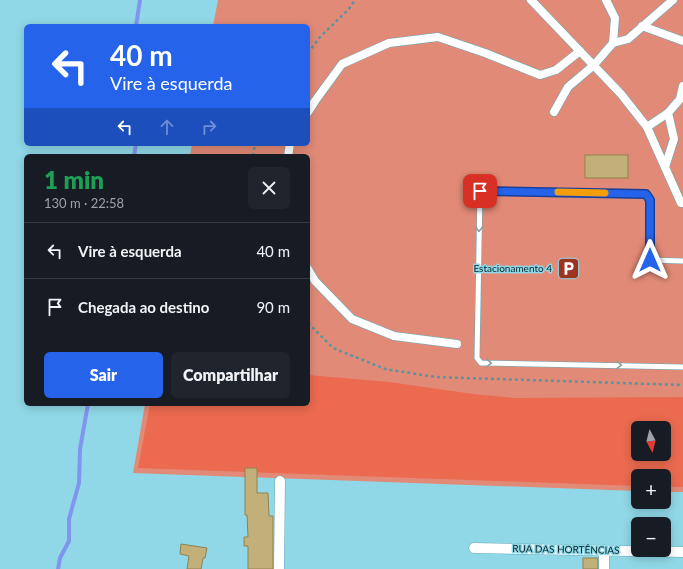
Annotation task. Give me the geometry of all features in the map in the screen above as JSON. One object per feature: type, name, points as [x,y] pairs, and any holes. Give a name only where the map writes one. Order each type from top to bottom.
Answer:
[{"type":"street","points":[[532,0],[621,94],[647,127],[681,203],[683,203]]},
{"type":"street","points":[[606,0],[615,18],[613,43]]},
{"type":"street","points":[[554,112],[568,87],[594,65],[613,43],[628,39],[673,0]]},
{"type":"street","points":[[642,26],[683,42]]},
{"type":"street","points":[[310,108],[342,64],[389,43],[438,37],[485,53],[540,75],[556,70],[580,51]]},
{"type":"street","points":[[647,127],[668,113],[680,99],[683,86]]},
{"type":"street","points":[[665,167],[674,139],[668,113]]},
{"type":"street","points":[[310,272],[315,281],[352,319],[394,336],[457,344]]},
{"type":"street","points":[[279,569],[280,481]]},
{"type":"street","name":"RUA DAS HORTÊNCIAS","points":[[474,548],[683,552]]},
{"type":"street","points":[[604,550],[604,569]]},
{"type":"lane","points":[[683,261],[650,260],[650,200],[646,194],[480,191],[477,358],[481,363],[683,367]]},
{"type":"path","points":[[310,50],[320,36],[349,9],[355,0]]},
{"type":"shaded area","points":[[218,0],[683,0],[683,492],[671,492],[671,469],[631,469],[631,491],[133,473],[145,406],[310,406],[310,154],[190,154],[192,146],[310,146],[310,24],[213,24]]},
{"type":"shaded area","points":[[310,375],[389,382],[473,394],[516,398],[683,397],[683,487],[671,487],[671,469],[631,469],[631,486],[138,468],[150,406],[310,406]]},
{"type":"building","points":[[585,155],[628,155],[628,178],[585,178]]},
{"type":"building","points":[[245,468],[257,468],[257,493],[268,493],[269,516],[273,516],[273,569],[248,569],[248,546],[244,546],[244,537],[248,537],[247,515],[245,515]]},
{"type":"building","points":[[181,544],[207,548],[201,569],[187,569],[189,556],[180,554]]},
{"type":"building","points":[[583,558],[598,558],[598,569],[583,569]]},
{"type":"waterway","points":[[136,24],[140,0]]},
{"type":"waterway","points":[[134,154],[136,146]]},
{"type":"waterway","points":[[58,569],[60,558],[69,541],[69,519],[79,483],[80,449],[88,406]]},
{"type":"slow traffic","points":[[558,192],[605,193]]},
{"type":"place","name":"Estacionamento 4","points":[[568,268]]},
{"type":"route","points":[[480,191],[646,194],[650,200],[650,260]]}]
